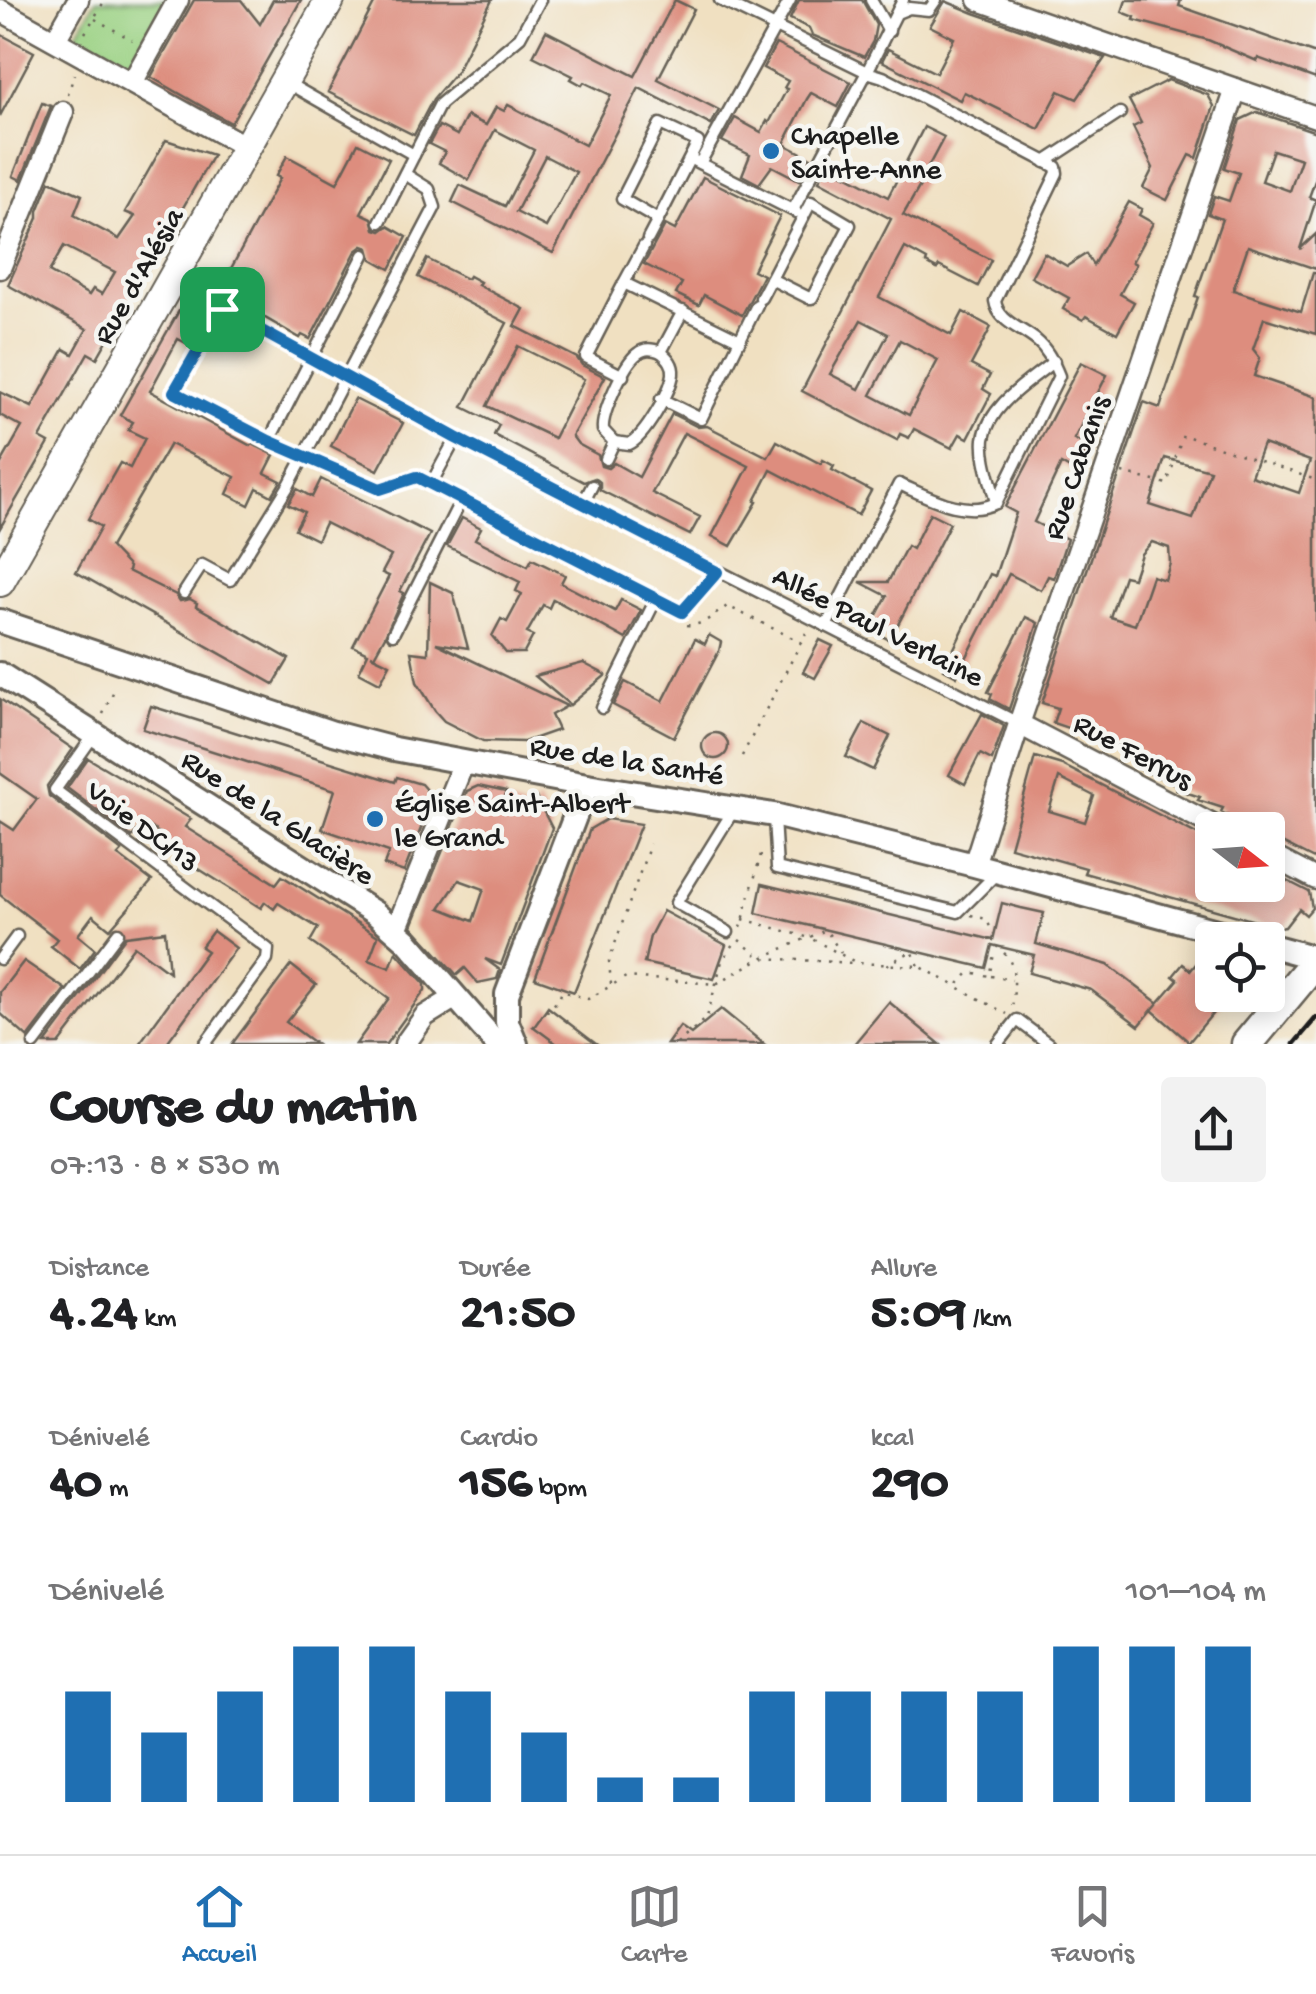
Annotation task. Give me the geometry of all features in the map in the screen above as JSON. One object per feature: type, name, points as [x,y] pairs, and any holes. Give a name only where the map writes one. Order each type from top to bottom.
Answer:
[{"type":"main road","name":"Rue d'Alésia","points":[[0,582],[330,0]]},
{"type":"main road","points":[[1247,1044],[1316,959]]},
{"type":"street","points":[[55,40],[78,0]]},
{"type":"street","points":[[132,84],[178,0]]},
{"type":"street","points":[[979,0],[1316,117]]},
{"type":"street","points":[[0,10],[246,147]]},
{"type":"street","name":"Rue Cabanis","points":[[974,865],[1236,89]]},
{"type":"street","points":[[0,268],[65,106]]},
{"type":"street","name":"Rue de la Santé","points":[[0,621],[333,734],[463,764],[774,814],[1195,925]]},
{"type":"street","name":"Rue de la Glacière","points":[[0,674],[99,724],[375,913],[396,930],[496,1044]]},
{"type":"street","name":"Rue Ferrus","points":[[1019,724],[1195,816]]},
{"type":"street","points":[[396,930],[463,764]]},
{"type":"street","points":[[519,1036],[507,1022],[507,994],[587,786]]},
{"type":"street","points":[[1285,863],[1316,880]]},
{"type":"street","points":[[1285,950],[1316,959]]},
{"type":"street","points":[[405,1044],[425,1016],[456,997],[484,1000],[507,994]]},
{"type":"lane","points":[[380,222],[445,97],[520,37],[540,0]]},
{"type":"lane","points":[[720,0],[866,72],[883,76],[1056,167],[994,302],[998,314],[1040,343],[1054,361],[1058,384],[996,502],[987,507],[948,506],[899,484],[826,626]]},
{"type":"lane","points":[[623,376],[586,358],[658,220],[790,0]]},
{"type":"lane","points":[[872,0],[889,32]]},
{"type":"lane","points":[[792,210],[903,0]]},
{"type":"lane","points":[[898,13],[909,8],[929,10],[936,0]]},
{"type":"lane","points":[[284,81],[414,154]]},
{"type":"lane","points":[[1044,162],[1120,113]]},
{"type":"lane","points":[[658,220],[622,199],[660,124],[698,142],[695,161]]},
{"type":"lane","points":[[695,161],[804,216]]},
{"type":"lane","points":[[184,592],[202,565],[230,580],[346,377],[435,207],[429,189],[404,174]]},
{"type":"lane","points":[[661,399],[701,418],[759,302],[811,202],[850,225],[812,298],[771,279]]},
{"type":"lane","points":[[269,441],[364,255]]},
{"type":"lane","name":"Allée Paul Verlaine","points":[[170,281],[456,438],[1019,724]]},
{"type":"lane","points":[[624,282],[740,340]]},
{"type":"lane","points":[[222,309],[174,392],[269,441],[380,489],[417,477],[682,612],[717,572]]},
{"type":"lane","points":[[662,352],[683,312]]},
{"type":"lane","points":[[650,349],[662,352],[670,360],[673,373],[661,399],[639,439],[628,444],[614,442],[603,430],[602,420],[623,376],[637,353],[650,349]]},
{"type":"lane","points":[[996,502],[984,442],[988,424],[999,408],[1054,361]]},
{"type":"lane","points":[[432,484],[456,438]]},
{"type":"lane","points":[[606,459],[614,442]]},
{"type":"lane","points":[[583,502],[592,486]]},
{"type":"lane","points":[[393,634],[461,500]]},
{"type":"lane","points":[[602,708],[656,599]]},
{"type":"lane","name":"Voie DC/13","points":[[99,724],[54,790],[268,949],[266,960],[205,1044]]},
{"type":"lane","points":[[733,936],[676,903],[736,806]]},
{"type":"lane","points":[[774,814],[777,868],[958,912],[999,871]]},
{"type":"lane","points":[[34,1044],[118,934]]},
{"type":"lane","points":[[0,959],[17,936]]},
{"type":"lane","points":[[998,1044],[1017,1020],[1049,1044]]},
{"type":"path","points":[[82,38],[105,0]]},
{"type":"path","points":[[94,19],[140,45]]},
{"type":"path","points":[[65,106],[74,71]]},
{"type":"path","points":[[1120,472],[1168,484],[1184,435],[1316,480]]},
{"type":"path","points":[[650,612],[693,626],[728,606],[801,642]]},
{"type":"path","points":[[742,756],[813,619]]},
{"type":"path","points":[[99,724],[116,686]]},
{"type":"path","points":[[611,986],[609,961],[650,844]]},
{"type":"path","points":[[677,1044],[707,1017],[722,961],[743,919],[762,850]]},
{"type":"path","points":[[980,890],[967,914],[986,920],[994,934]]},
{"type":"path","points":[[743,919],[810,938],[858,964]]},
{"type":"path","points":[[519,1036],[529,1031],[562,991],[588,1000],[626,977],[716,984],[760,958],[826,930],[841,954]]},
{"type":"path","points":[[733,936],[760,958],[919,966],[1011,1016],[1016,969],[1005,951],[996,947],[989,976]]},
{"type":"path","points":[[885,966],[912,951],[919,966]]},
{"type":"path","points":[[958,986],[970,972],[1015,980]]},
{"type":"green space","points":[[96,0],[172,0],[134,67],[76,35]]},
{"type":"building","points":[[194,0],[241,0],[260,24],[273,0],[301,0],[231,123],[151,77]]},
{"type":"building","points":[[376,0],[492,0],[456,72],[433,99],[414,135],[328,92]]},
{"type":"building","points":[[675,0],[694,9],[658,79],[719,110],[711,125],[639,88],[553,253],[452,202],[460,185],[505,206],[534,150],[495,130],[469,180],[439,163],[445,152],[429,144],[439,126],[457,135],[467,116],[486,125],[496,107],[504,111],[508,105],[585,145],[611,95],[584,82],[582,85],[571,79],[573,76],[533,56],[546,31],[635,76]],"holes":[[[545,156],[576,172],[546,227],[516,212]]]},
{"type":"building","points":[[799,0],[862,0],[876,25],[864,57],[812,35],[809,28],[790,19]]},
{"type":"building","points":[[1126,0],[1181,0],[1179,6],[1316,54],[1316,79],[1258,58],[1257,61],[1208,40],[1134,20],[1135,17],[1122,12]]},
{"type":"building","points":[[945,1],[1105,58],[1077,99],[1059,91],[1039,129],[964,92],[960,100],[882,61],[888,49],[936,73],[954,38],[930,26]]},
{"type":"building","points":[[0,34],[34,52],[0,116]]},
{"type":"building","points":[[776,44],[851,82],[838,107],[811,93],[807,99],[784,144],[811,158],[799,180],[772,166],[759,184],[742,175],[750,155],[722,141],[735,118],[761,132],[769,123],[788,81],[763,68]]},
{"type":"building","points":[[1168,80],[1208,95],[1214,106],[1197,158],[1190,155],[1167,200],[1143,188],[1153,168],[1133,127],[1141,123],[1129,100]]},
{"type":"building","points":[[42,103],[51,106],[21,180],[13,176]]},
{"type":"building","points":[[1257,112],[1316,132],[1316,178],[1309,197],[1316,200],[1300,249],[1316,234],[1316,269],[1248,246],[1233,290],[1301,312],[1316,273],[1316,334],[1264,318],[1253,349],[1260,358],[1254,376],[1316,397],[1316,860],[1285,844],[1285,812],[1221,812],[1223,808],[1198,800],[1200,797],[1176,789],[1178,785],[1137,768],[1142,753],[1053,723],[1058,708],[1042,703],[1144,402],[1160,408],[1198,297],[1195,296],[1222,219],[1208,214],[1214,196],[1229,201],[1239,173],[1224,168],[1240,120]],"holes":[[[1273,150],[1301,159],[1290,191],[1262,181]],[[1263,444],[1310,461],[1299,493],[1251,476]],[[1165,458],[1210,470],[1193,519],[1150,505]],[[1152,542],[1169,548],[1165,580],[1152,576],[1135,625],[1110,617],[1124,576],[1133,578],[1141,554]]]},
{"type":"building","points":[[924,127],[944,137],[903,215],[991,260],[978,286],[939,266],[937,269],[905,248],[879,297],[951,335],[963,312],[991,327],[971,365],[990,375],[983,389],[991,394],[968,438],[960,434],[952,448],[914,429],[909,438],[900,434],[897,440],[802,391],[891,219],[819,181],[827,165],[888,197]],"holes":[[[861,320],[888,334],[859,389],[830,374]],[[900,340],[938,360],[909,415],[871,395]]]},
{"type":"building","points":[[166,140],[213,155],[97,358],[88,353],[40,438],[49,443],[0,528],[0,465],[22,427],[0,415],[0,392],[32,407],[64,349],[73,354],[87,329],[8,285],[50,181],[82,195],[74,215],[119,239],[135,216],[125,212]],"holes":[[[64,246],[115,272],[102,294],[93,289],[89,295],[49,272]]]},
{"type":"building","points":[[358,143],[389,159],[361,213],[372,218],[375,229],[381,231],[388,226],[407,237],[390,269],[372,259],[369,248],[363,246],[356,251],[310,339],[302,335],[300,338],[220,292],[221,287],[280,178],[276,176],[287,156],[337,183]]},
{"type":"building","points":[[703,177],[780,216],[753,270],[763,275],[742,315],[704,295],[699,305],[676,294],[682,283],[644,264],[665,225],[675,230]]},
{"type":"building","points":[[1129,202],[1142,209],[1139,215],[1153,223],[1120,294],[1134,302],[1117,333],[1063,309],[1069,298],[1031,277],[1044,253],[1067,266],[1086,254],[1093,265]]},
{"type":"building","points":[[427,259],[467,279],[469,276],[480,282],[478,285],[524,309],[515,326],[605,377],[572,436],[598,455],[601,466],[608,468],[614,463],[639,477],[672,414],[698,427],[707,426],[768,457],[777,441],[821,464],[823,460],[834,466],[832,470],[871,491],[858,515],[771,470],[731,546],[712,536],[749,466],[684,433],[652,493],[700,517],[690,535],[600,490],[600,482],[595,478],[584,482],[494,435],[499,425],[463,407],[507,323],[418,277]],"holes":[[[518,346],[584,379],[554,438],[487,406]]]},
{"type":"building","points":[[180,309],[203,321],[190,345],[178,339],[150,391],[274,455],[265,473],[281,481],[272,496],[257,488],[249,505],[227,494],[235,477],[170,444],[110,547],[129,567],[128,571],[176,595],[180,601],[190,599],[289,659],[274,684],[76,572],[101,527],[88,519],[120,463],[130,468],[145,438],[128,430],[133,422],[120,415]]},
{"type":"building","points":[[1081,362],[1107,375],[1074,439],[1088,446],[1075,472],[1061,464],[1034,522],[1067,539],[1054,578],[1048,576],[1041,590],[1009,574],[957,676],[944,669],[990,574],[995,576],[1016,513],[1005,507]]},
{"type":"building","points":[[355,399],[403,423],[378,470],[331,446]]},
{"type":"building","points":[[321,479],[430,534],[400,591],[404,593],[385,636],[374,656],[371,655],[390,664],[380,683],[359,672],[368,653],[353,646],[389,576],[382,573],[391,556],[325,523],[317,540],[295,529],[304,512],[288,504],[297,489],[312,497]]},
{"type":"building","points":[[930,513],[950,523],[890,640],[869,630],[887,596],[860,582],[888,582],[907,546],[912,549]]},
{"type":"building","points":[[462,518],[481,528],[475,539],[528,566],[532,559],[565,575],[561,583],[615,611],[621,600],[641,610],[626,639],[553,599],[549,608],[543,605],[527,633],[533,636],[524,653],[506,653],[492,636],[501,619],[507,622],[522,594],[516,591],[520,582],[447,546]]},
{"type":"building","points":[[430,582],[453,593],[468,648],[436,643],[567,706],[551,715],[558,730],[524,742],[483,741],[444,721],[435,711],[417,682],[411,652],[428,654]]},
{"type":"building","points":[[1026,617],[1038,623],[1009,709],[990,699],[992,694],[988,692]]},
{"type":"building","points":[[709,635],[721,642],[719,651],[674,737],[613,705],[625,682],[663,701],[695,639],[705,644]]},
{"type":"building","points":[[820,640],[833,646],[815,678],[803,672]]},
{"type":"building","points":[[583,663],[606,675],[570,705],[535,676]]},
{"type":"building","points":[[0,699],[73,749],[47,786],[49,796],[122,851],[118,855],[152,881],[110,929],[93,915],[78,935],[95,949],[80,969],[51,946],[57,939],[0,895],[0,821],[14,830],[37,799],[0,773]]},
{"type":"building","points":[[151,706],[395,782],[397,777],[421,784],[430,805],[404,872],[384,865],[389,852],[322,829],[335,790],[143,729]]},
{"type":"building","points":[[982,714],[1004,726],[992,760],[980,754],[965,784],[949,775]]},
{"type":"building","points":[[864,723],[890,736],[873,770],[846,757]]},
{"type":"building","points":[[715,733],[724,737],[728,746],[724,755],[715,759],[706,755],[702,746],[706,737]]},
{"type":"building","points":[[1035,757],[1062,765],[1195,833],[1195,902],[1285,902],[1285,880],[1309,892],[1312,908],[1306,915],[1299,909],[1285,927],[1285,922],[1259,922],[1084,873],[1086,868],[1010,847]],"holes":[[[1059,778],[1094,796],[1085,822],[1049,811]]]},
{"type":"building","points":[[88,758],[191,819],[185,827],[276,884],[282,876],[378,936],[369,960],[390,968],[396,952],[425,984],[425,990],[386,1044],[356,1044],[389,998],[310,942],[318,928],[278,903],[274,909],[265,902],[261,908],[161,845],[167,838],[143,823],[132,837],[67,788]]},
{"type":"building","points":[[478,786],[506,792],[503,801],[534,812],[537,799],[552,828],[501,965],[485,959],[500,970],[497,979],[478,983],[465,968],[457,975],[412,926],[467,791]],"holes":[[[459,880],[484,889],[473,921],[440,908]]]},
{"type":"building","points":[[607,819],[641,824],[574,992],[535,978],[590,829]]},
{"type":"building","points":[[762,884],[993,940],[1002,903],[1044,913],[1036,944],[1108,965],[1158,1003],[1139,1026],[1091,990],[1029,973],[1034,955],[992,945],[986,968],[756,913]]},
{"type":"building","points":[[663,911],[726,945],[714,979],[644,963],[650,936]]},
{"type":"building","points":[[165,931],[169,972],[134,946],[59,1044],[45,1044],[126,936]]},
{"type":"building","points":[[213,931],[236,948],[166,1044],[139,1044],[207,951],[201,947]]},
{"type":"building","points":[[24,961],[65,989],[28,1038],[0,1013],[0,992]]},
{"type":"building","points":[[1183,964],[1191,970],[1195,965],[1195,1012],[1214,1012],[1189,1042],[1152,1010],[1178,980],[1173,976]]},
{"type":"building","points":[[291,965],[316,985],[286,1022],[316,1044],[232,1044]]},
{"type":"building","points":[[889,1002],[940,1044],[854,1044]]},
{"type":"building","points":[[548,1007],[596,1044],[557,1044],[534,1027]]},
{"type":"building","points":[[721,1009],[764,1044],[667,1044],[680,1026],[691,1034]]},
{"type":"railway","points":[[1294,1044],[1316,1018]]},
{"type":"place","name":"Chapelle Sainte-Anne","points":[[771,151]]},
{"type":"place","name":"Église Saint-Albert le Grand","points":[[375,819]]},
{"type":"route","points":[[222,309],[456,438],[717,572],[682,612],[417,477],[380,489],[269,441],[174,392],[222,309]]}]
